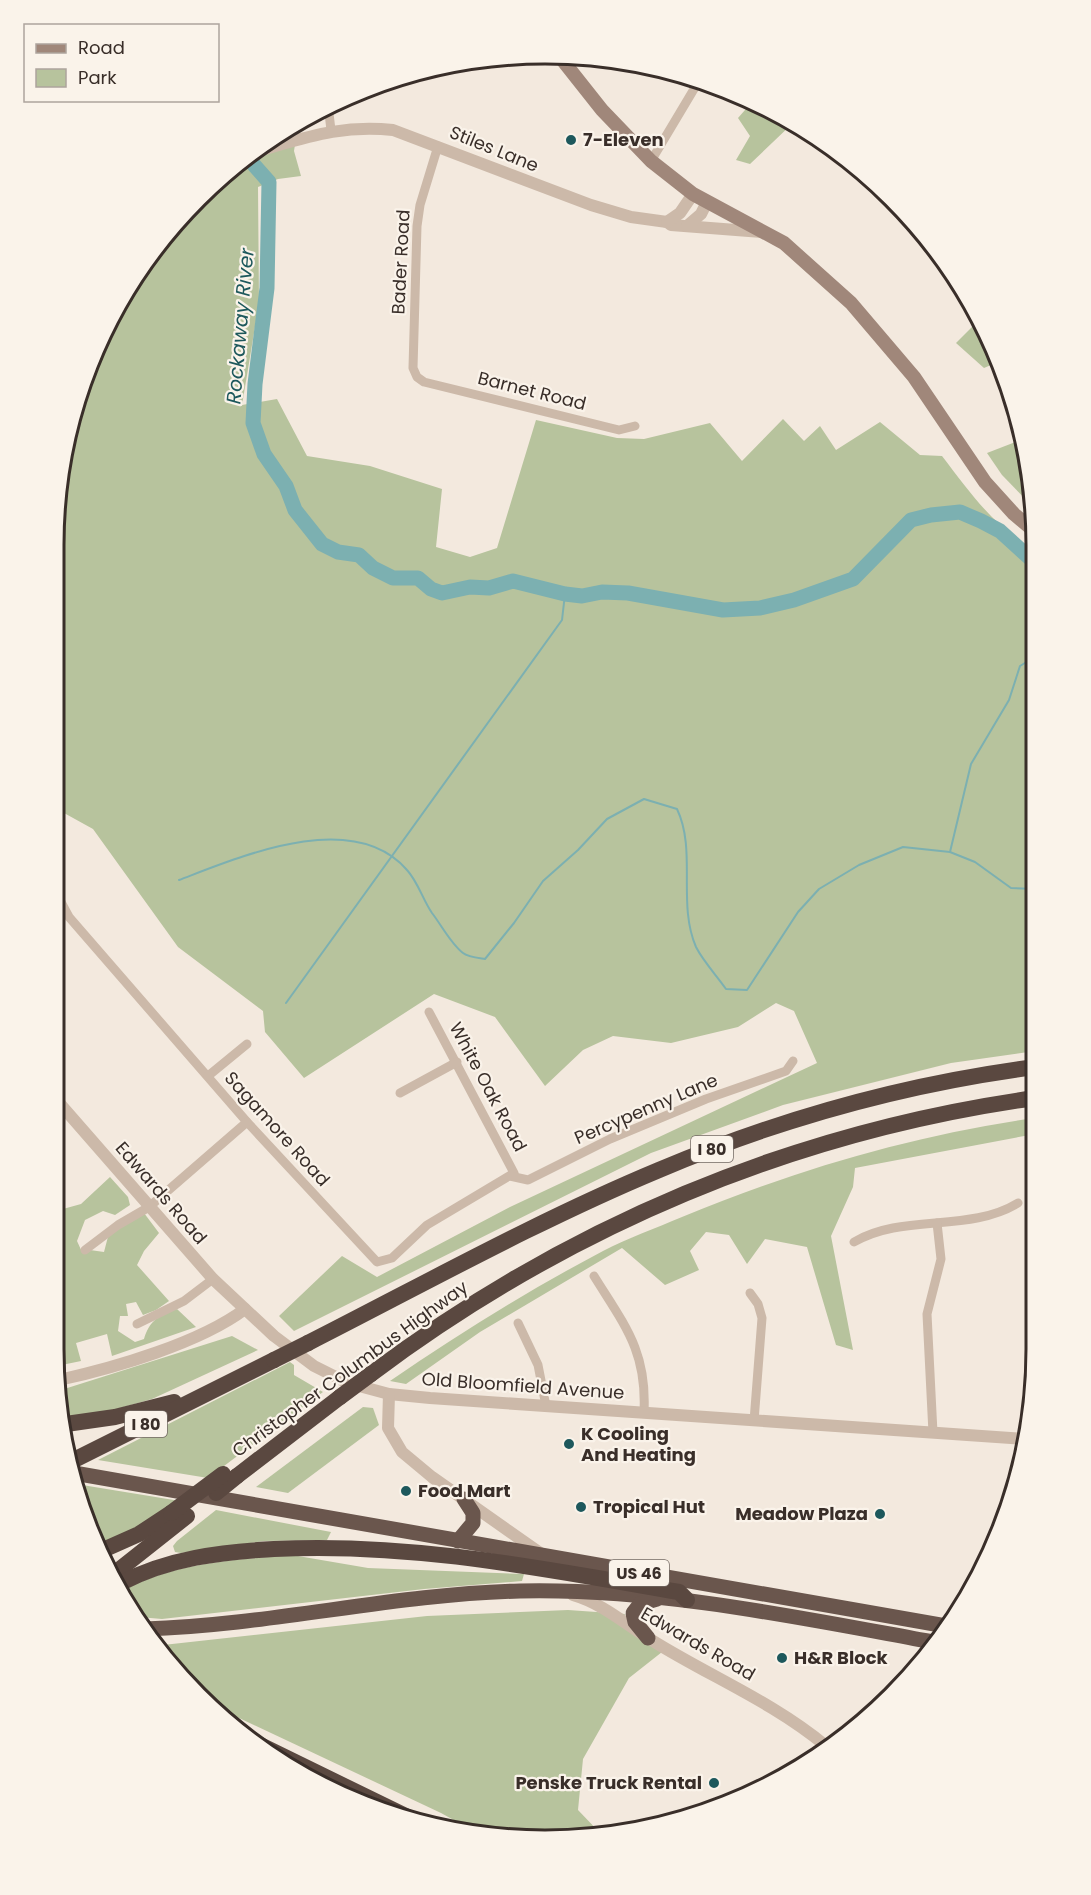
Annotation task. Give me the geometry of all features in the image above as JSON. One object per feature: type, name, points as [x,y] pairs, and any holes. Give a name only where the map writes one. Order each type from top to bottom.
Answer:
[{"type":"highway","name":"Christopher Columbus Highway","points":[[77,1458],[585,1204],[704,1152],[771,1127],[856,1102],[944,1082],[1026,1068]]},
{"type":"highway","name":"Christopher Columbus Highway","points":[[179,1515],[288,1427],[307,1423],[439,1324],[512,1278],[580,1241],[670,1198],[752,1166],[864,1131],[950,1112],[1026,1099]]},
{"type":"highway","points":[[71,1423],[115,1417],[204,1395]]},
{"type":"highway","name":"US 46","points":[[81,1474],[939,1625]]},
{"type":"highway","points":[[458,1541],[474,1523],[473,1514],[464,1499]]},
{"type":"highway","points":[[108,1548],[179,1515]]},
{"type":"highway","points":[[118,1570],[179,1515]]},
{"type":"highway","points":[[124,1581],[160,1566],[222,1553],[304,1548],[379,1548],[463,1556],[680,1592],[687,1600]]},
{"type":"highway","name":"US 46","points":[[154,1628],[453,1594],[545,1591],[687,1600],[928,1641]]},
{"type":"highway","points":[[648,1638],[635,1622],[633,1613],[640,1604],[664,1597]]},
{"type":"highway","points":[[324,1776],[350,1789]]},
{"type":"main road","points":[[567,65],[602,110],[651,161],[693,194],[784,243],[803,258],[882,337],[914,377],[985,482],[1025,524]]},
{"type":"street","points":[[651,161],[694,88]]},
{"type":"street","points":[[329,116],[331,130]]},
{"type":"street","name":"Stiles Lane","points":[[279,145],[331,130],[364,127],[393,130],[631,218],[667,222],[671,225],[763,232]]},
{"type":"street","name":"Bader Road","points":[[422,380],[413,368],[417,226],[420,205],[438,146]]},
{"type":"street","points":[[667,222],[680,213],[693,194]]},
{"type":"street","points":[[687,226],[695,221],[707,202]]},
{"type":"street","name":"Barnet Road","points":[[422,380],[619,430],[635,426]]},
{"type":"street","name":"Sagamore Road","points":[[64,908],[69,917],[247,1122],[376,1262],[392,1258],[427,1225],[510,1176]]},
{"type":"street","name":"White Oak Road","points":[[429,1012],[508,1159],[514,1173],[510,1176]]},
{"type":"street","points":[[208,1076],[247,1044]]},
{"type":"street","name":"Percypenny Lane","points":[[510,1176],[528,1180],[610,1139],[786,1071],[793,1061]]},
{"type":"street","points":[[400,1093],[457,1062]]},
{"type":"street","name":"Edwards Road","points":[[64,1109],[213,1279],[245,1310]]},
{"type":"street","points":[[85,1250],[118,1225],[149,1207],[247,1122]]},
{"type":"street","points":[[854,1242],[879,1232],[993,1215],[1018,1203]]},
{"type":"street","points":[[933,1433],[927,1314],[941,1259],[937,1223]]},
{"type":"street","points":[[594,1276],[638,1351],[645,1381],[644,1412]]},
{"type":"street","points":[[137,1324],[184,1301],[213,1279]]},
{"type":"street","points":[[750,1293],[758,1304],[762,1318],[754,1421]]},
{"type":"street","points":[[66,1378],[155,1352],[210,1329],[245,1310]]},
{"type":"street","name":"Old Bloomfield Avenue","points":[[245,1310],[281,1342],[325,1373],[348,1383],[389,1394],[1018,1439]]},
{"type":"street","points":[[518,1323],[538,1365],[546,1406]]},
{"type":"street","points":[[389,1394],[388,1428],[402,1452],[528,1546],[551,1557]]},
{"type":"street","name":"Edwards Road","points":[[545,1591],[573,1595],[597,1604],[648,1638],[763,1702],[822,1743]]},
{"type":"green space","points":[[746,109],[786,129],[750,164],[736,160],[750,136],[738,118]]},
{"type":"green space","points":[[297,134],[294,151],[301,176],[278,179],[258,187],[259,303],[242,405],[277,399],[307,456],[370,466],[442,489],[436,547],[470,557],[497,548],[536,420],[617,438],[644,439],[710,423],[742,461],[783,419],[804,441],[820,426],[836,450],[880,422],[920,455],[942,456],[994,519],[1026,545],[1026,1052],[951,1063],[783,1105],[651,1153],[294,1331],[279,1316],[342,1256],[377,1277],[510,1207],[817,1063],[794,1011],[776,1003],[738,1027],[671,1043],[613,1036],[583,1050],[545,1086],[495,1017],[434,994],[304,1078],[265,1032],[263,1011],[178,947],[93,829],[64,813],[64,546],[69,483],[81,421],[101,361],[114,333],[129,305],[164,253],[205,205],[228,184]]},
{"type":"green space","points":[[973,326],[991,365],[984,368],[956,343]]},
{"type":"green space","points":[[1015,442],[1023,497],[1002,475],[987,453]]},
{"type":"green space","points":[[1026,1119],[1026,1136],[855,1168],[853,1187],[831,1236],[853,1350],[836,1345],[807,1247],[765,1239],[747,1264],[729,1235],[706,1232],[690,1251],[699,1270],[665,1285],[622,1248],[480,1332],[406,1384],[390,1381],[521,1297],[603,1251],[642,1233],[768,1184],[856,1156],[990,1125]]},
{"type":"green space","points":[[110,1177],[128,1197],[130,1205],[115,1215],[103,1211],[85,1220],[77,1241],[82,1252],[90,1250],[104,1252],[110,1229],[144,1213],[159,1233],[144,1251],[137,1265],[169,1301],[143,1315],[136,1302],[126,1304],[128,1316],[120,1316],[118,1331],[135,1342],[144,1339],[149,1327],[156,1320],[177,1309],[196,1327],[112,1356],[107,1334],[76,1343],[81,1361],[65,1364],[64,1209],[81,1204]]},
{"type":"green space","points":[[232,1336],[258,1350],[152,1399],[106,1412],[70,1416],[67,1388]]},
{"type":"green space","points":[[290,1362],[294,1365],[294,1375],[323,1392],[208,1478],[98,1460]]},
{"type":"green space","points":[[363,1407],[373,1408],[379,1425],[288,1493],[256,1487]]},
{"type":"green space","points":[[84,1485],[180,1501],[145,1524],[105,1543]]},
{"type":"green space","points":[[216,1510],[331,1532],[327,1540],[264,1541],[175,1552],[173,1546],[177,1541]]},
{"type":"green space","points":[[292,1555],[368,1568],[524,1574],[522,1581],[424,1589],[162,1619],[146,1618],[128,1588],[164,1573],[228,1561]]},
{"type":"green space","points":[[568,1610],[625,1614],[620,1625],[662,1652],[629,1678],[583,1759],[578,1810],[595,1827],[514,1829],[457,1822],[233,1715],[205,1690],[166,1645],[427,1616]]},
{"type":"waterway","name":"Rockaway River","points":[[253,164],[269,182],[267,288],[255,384],[253,423],[264,454],[286,486],[295,510],[322,544],[338,552],[359,555],[373,568],[393,578],[418,578],[431,589],[442,593],[470,587],[489,588],[513,581],[565,594],[582,596],[602,592],[628,593],[723,610],[760,608],[794,600],[853,579],[911,520],[931,515],[960,512],[1000,531],[1026,555]]},
{"type":"waterway","points":[[286,1003],[562,620],[565,594]]},
{"type":"waterway","points":[[950,852],[971,764],[1009,700],[1020,666],[1026,662]]},
{"type":"waterway","points":[[179,880],[265,850],[296,843],[328,840],[357,842],[384,852],[407,870],[454,945],[465,954],[485,959],[543,881],[578,850],[607,819],[644,799],[677,809],[683,825],[686,842],[688,913],[696,947],[726,989],[747,990],[798,912],[819,889],[859,865],[903,847],[950,852],[975,862],[1011,888],[1026,889]]},
{"type":"place","name":"7-Eleven","points":[[571,140]]},
{"type":"place","name":"K Cooling And Heating","points":[[569,1444]]},
{"type":"place","name":"Food Mart","points":[[406,1491]]},
{"type":"place","name":"Tropical Hut","points":[[581,1507]]},
{"type":"place","name":"Meadow Plaza","points":[[880,1514]]},
{"type":"place","name":"H&R Block","points":[[782,1658]]},
{"type":"place","name":"Penske Truck Rental","points":[[714,1783]]}]
